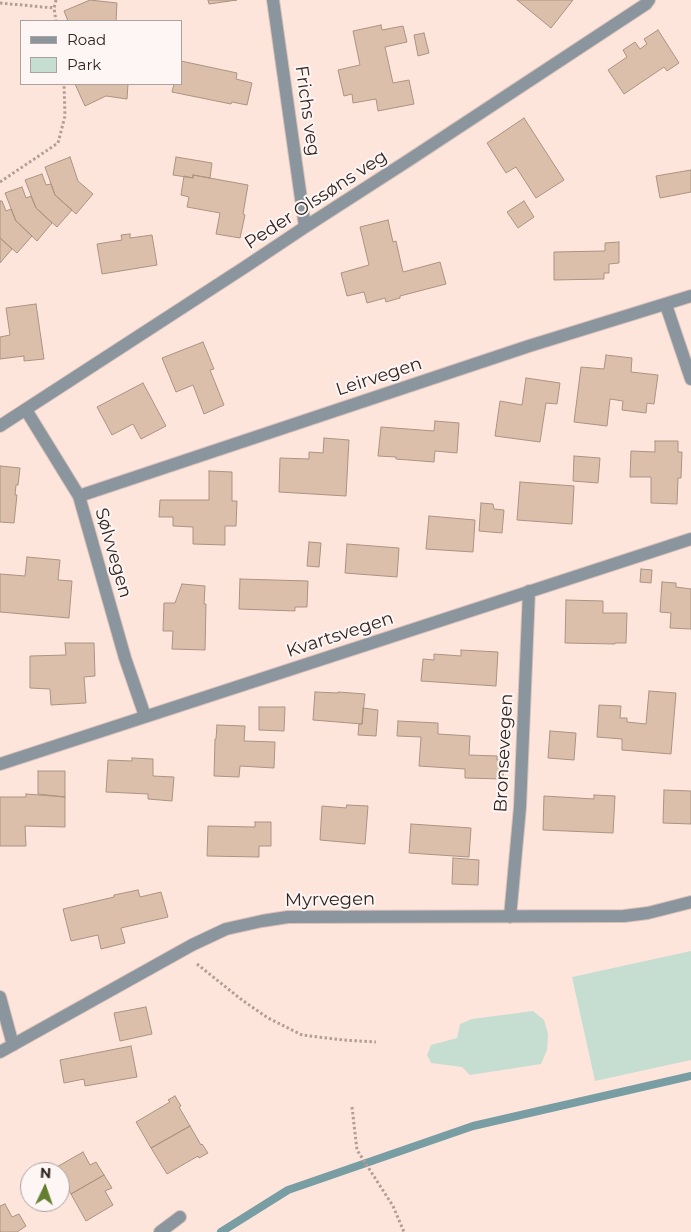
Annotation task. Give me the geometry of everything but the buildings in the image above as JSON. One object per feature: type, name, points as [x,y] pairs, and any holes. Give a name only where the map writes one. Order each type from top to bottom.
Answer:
[{"type":"street","name":"Frichs veg","points":[[273,0],[305,227]]},
{"type":"street","name":"Peder Olssøns veg","points":[[0,426],[409,160],[646,4],[649,0]]},
{"type":"street","name":"Leirvegen","points":[[79,496],[529,346],[691,296]]},
{"type":"street","points":[[666,305],[691,379]]},
{"type":"street","name":"Sølvvegen","points":[[26,410],[79,496],[125,658],[145,716]]},
{"type":"street","name":"Kvartsvegen","points":[[0,764],[691,539]]},
{"type":"street","name":"Bronsevegen","points":[[510,917],[520,807],[529,591]]},
{"type":"street","name":"Myrvegen","points":[[0,1052],[192,945],[226,929],[262,921],[288,917],[624,916],[648,914],[691,902]]},
{"type":"street","points":[[0,997],[12,1045]]},
{"type":"street","points":[[160,1232],[180,1217]]},
{"type":"path","points":[[56,0],[54,8],[56,20]]},
{"type":"path","points":[[0,3],[54,8]]},
{"type":"path","points":[[0,182],[58,143],[65,116],[64,85]]},
{"type":"path","points":[[182,951],[208,974],[268,1018],[302,1035],[376,1042]]},
{"type":"path","points":[[352,1107],[357,1150],[393,1206],[404,1232]]},
{"type":"green space","points":[[691,951],[691,1060],[595,1081],[572,977]]},
{"type":"green space","points":[[533,1011],[544,1020],[548,1034],[547,1050],[541,1064],[470,1075],[462,1067],[431,1063],[427,1055],[431,1045],[457,1038],[460,1024],[472,1019]]},
{"type":"waterway","points":[[221,1232],[288,1190],[473,1126],[691,1076]]}]
